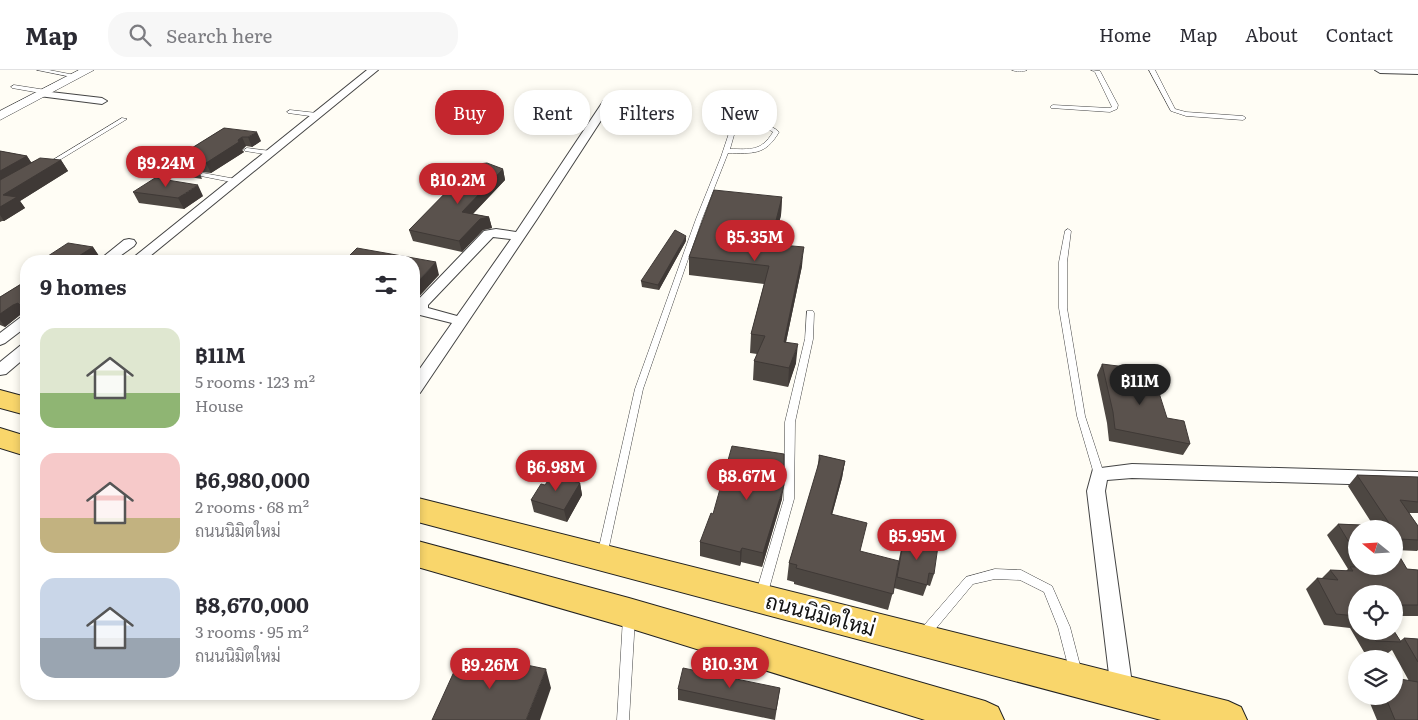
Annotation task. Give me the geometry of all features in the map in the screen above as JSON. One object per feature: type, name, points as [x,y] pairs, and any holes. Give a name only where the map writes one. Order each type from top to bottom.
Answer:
[{"type":"main road","points":[[0,399],[20,404]]},
{"type":"main road","points":[[0,438],[20,444]]},
{"type":"main road","name":"ถนนนิมิตใหม่","points":[[420,511],[920,638],[1228,720]]},
{"type":"main road","points":[[420,555],[629,613],[985,720]]},
{"type":"street","points":[[144,255],[373,70]]},
{"type":"street","points":[[1380,70],[1418,71]]},
{"type":"street","points":[[0,116],[82,73]]},
{"type":"street","points":[[44,93],[102,101]]},
{"type":"street","points":[[420,380],[600,114]]},
{"type":"street","points":[[460,321],[421,311],[420,308],[489,234],[519,236]]},
{"type":"street","points":[[113,255],[129,243]]},
{"type":"street","points":[[0,340],[20,325]]},
{"type":"street","points":[[0,370],[20,354]]},
{"type":"street","points":[[1122,691],[1096,491],[1099,474],[1132,471],[1418,479]]},
{"type":"lane","points":[[40,70],[82,73]]},
{"type":"lane","points":[[1015,70],[1024,70]]},
{"type":"lane","points":[[1054,107],[1110,110],[1115,108],[1097,71],[1094,70]]},
{"type":"lane","points":[[1152,70],[1173,110],[1186,114],[1243,118]]},
{"type":"lane","points":[[14,87],[44,93]]},
{"type":"lane","points":[[290,112],[317,115]]},
{"type":"lane","points":[[36,172],[124,119]]},
{"type":"lane","points":[[601,558],[639,389],[699,219],[734,128],[738,126],[766,127],[776,132],[766,148],[760,150],[726,151]]},
{"type":"lane","points":[[247,150],[271,153]]},
{"type":"lane","points":[[203,176],[236,181]]},
{"type":"lane","points":[[1068,231],[1063,262],[1063,308],[1081,416],[1099,474]]},
{"type":"lane","points":[[761,597],[789,499],[790,422],[809,339],[810,313]]},
{"type":"lane","points":[[920,638],[970,580],[995,574],[1021,575],[1048,589],[1064,627],[1078,680]]},
{"type":"lane","points":[[623,720],[629,613]]},
{"type":"building","points":[[224,128],[257,132],[248,137],[242,137],[238,140],[239,142],[206,163],[195,162],[194,166],[197,168],[166,164]]},
{"type":"building","points":[[0,151],[27,156],[0,171]]},
{"type":"building","points":[[40,158],[61,160],[3,195],[17,197],[0,207],[0,180]]},
{"type":"building","points":[[487,163],[503,169],[462,212],[489,217],[480,219],[459,241],[409,230],[459,179],[457,179],[470,165]]},
{"type":"building","points":[[155,178],[198,185],[178,198],[133,192]]},
{"type":"building","points":[[714,190],[782,197],[770,244],[804,247],[784,342],[798,344],[789,368],[754,361],[765,336],[751,334],[769,266],[689,257]]},
{"type":"building","points":[[675,230],[686,236],[658,285],[641,281]]},
{"type":"building","points":[[68,243],[93,247],[80,255],[50,255]]},
{"type":"building","points":[[357,248],[396,255],[350,255]]},
{"type":"building","points":[[420,259],[436,262],[420,279]]},
{"type":"building","points":[[20,285],[20,305],[18,303],[13,305],[0,314],[0,297]]},
{"type":"building","points":[[1102,364],[1134,368],[1134,374],[1154,377],[1167,418],[1184,421],[1190,444],[1115,429]]},
{"type":"building","points":[[732,446],[784,454],[784,485],[763,553],[742,548],[740,552],[700,542],[711,513],[713,514]]},
{"type":"building","points":[[819,455],[845,461],[831,514],[867,523],[860,551],[899,561],[893,594],[796,568],[797,565],[789,563],[820,459]]},
{"type":"building","points":[[552,475],[580,483],[564,510],[531,500],[541,484],[545,485]]},
{"type":"building","points":[[1357,475],[1418,477],[1418,502],[1400,500],[1418,526],[1418,540],[1403,539],[1403,520],[1387,520]]},
{"type":"building","points":[[1338,524],[1348,524],[1348,541]]},
{"type":"building","points":[[904,538],[938,546],[934,574],[929,573],[927,585],[897,577]]},
{"type":"building","points":[[1403,562],[1407,569],[1418,570],[1418,605],[1403,605],[1403,585],[1348,585],[1348,615],[1336,614],[1317,578],[1338,580],[1330,570],[1348,571],[1348,575],[1403,575]]},
{"type":"building","points":[[1404,638],[1418,639],[1418,662]]},
{"type":"building","points":[[1400,640],[1401,642],[1376,641]]},
{"type":"building","points":[[463,652],[546,669],[526,720],[432,720]]},
{"type":"building","points":[[683,668],[780,688],[776,710],[678,689]]},
{"type":"building","points":[[1403,680],[1418,682],[1418,720],[1395,720],[1389,705],[1403,705]]}]
